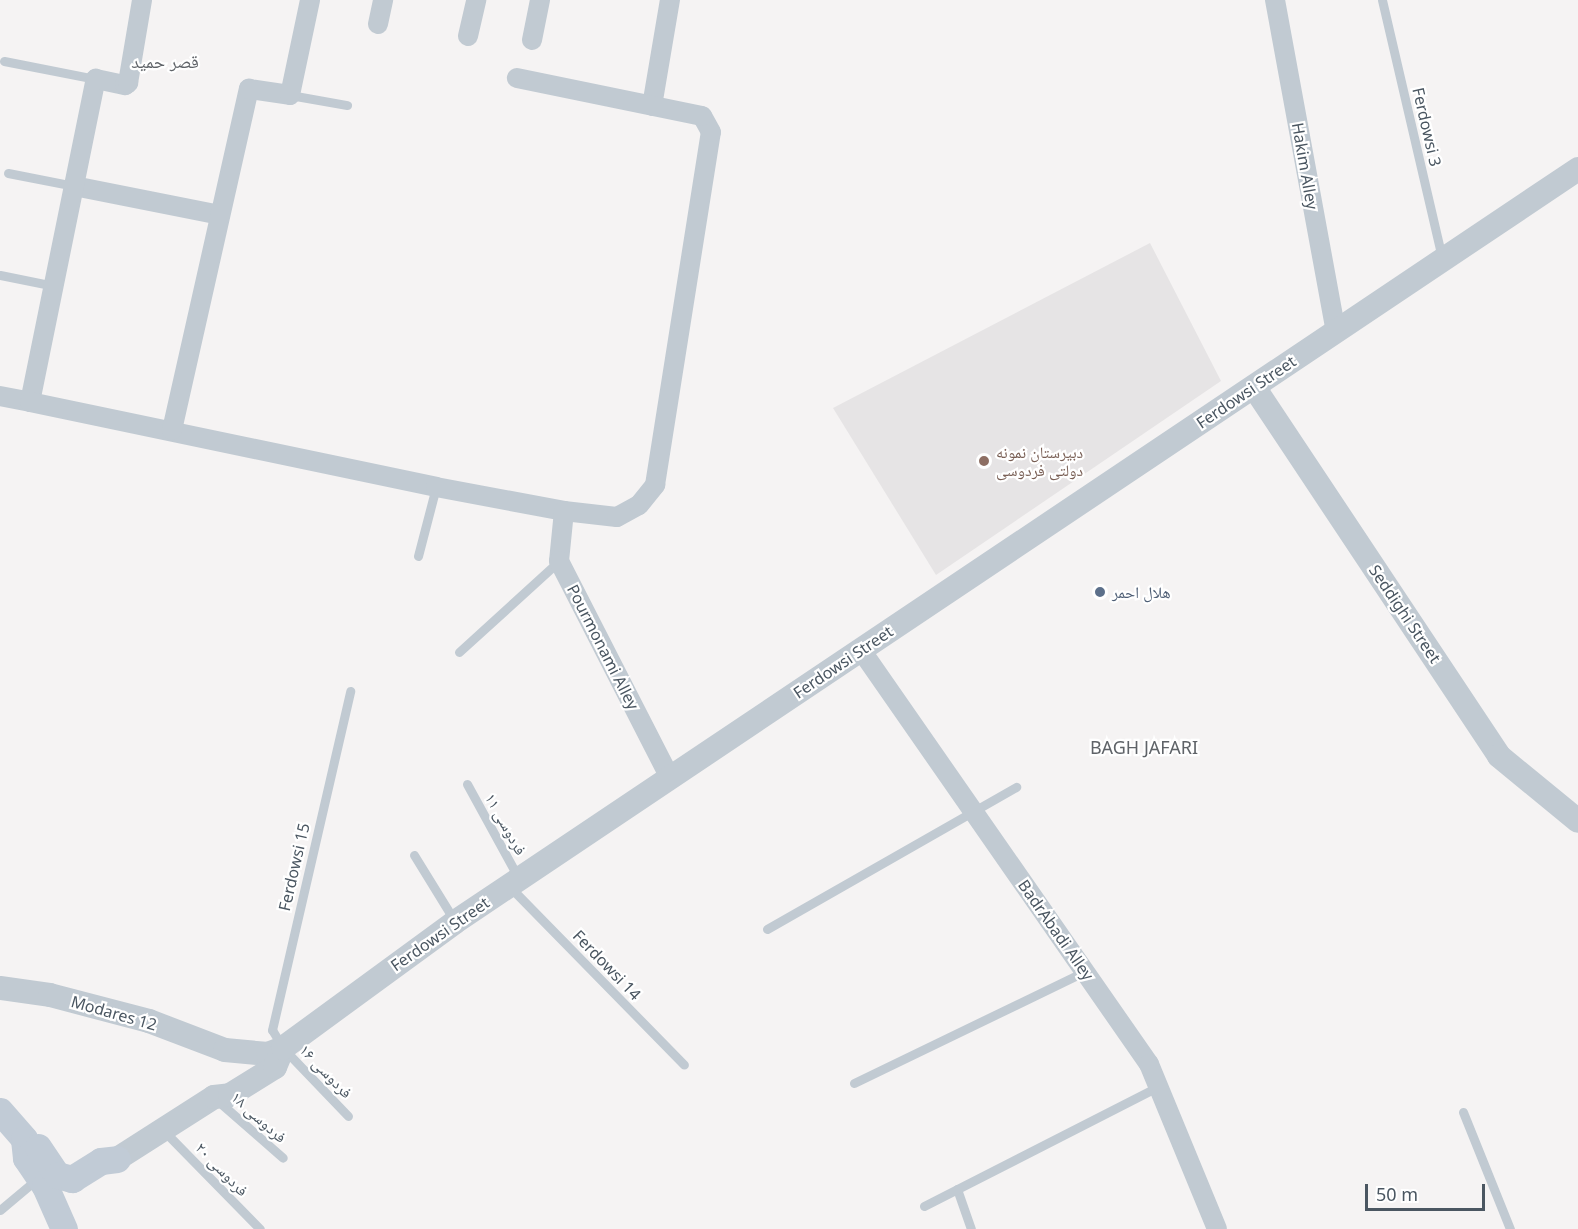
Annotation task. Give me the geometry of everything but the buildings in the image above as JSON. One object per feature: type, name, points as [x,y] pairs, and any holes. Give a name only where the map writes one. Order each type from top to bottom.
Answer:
[{"type":"main road","points":[[0,1111],[24,1139],[40,1148],[57,1174],[72,1179],[101,1161],[117,1159]]},
{"type":"main road","points":[[24,1139],[26,1158],[39,1177],[64,1229]]},
{"type":"main road","points":[[80,1229],[72,1207],[79,1191],[109,1173],[117,1159]]},
{"type":"street","points":[[30,402],[96,80],[124,85],[128,83],[142,0]]},
{"type":"street","points":[[172,430],[249,88],[290,95],[310,0]]},
{"type":"street","points":[[378,24],[383,0]]},
{"type":"street","points":[[468,36],[476,0]]},
{"type":"street","points":[[532,40],[540,0]]},
{"type":"street","points":[[652,106],[670,0]]},
{"type":"street","name":"Hakim Alley","points":[[1275,0],[1336,331]]},
{"type":"street","points":[[0,396],[172,430],[436,487],[564,511],[617,517],[639,505],[654,484],[711,132],[702,116],[517,78]]},
{"type":"street","name":"Ferdowsi Street","points":[[117,1159],[214,1097],[230,1095],[275,1067],[283,1048],[455,922],[1578,169]]},
{"type":"street","points":[[74,186],[220,215]]},
{"type":"street","name":"Seddighi Street","points":[[1254,387],[1499,756],[1578,821]]},
{"type":"street","points":[[559,561],[564,511]]},
{"type":"street","name":"Pourmonami Alley","points":[[559,561],[670,778]]},
{"type":"street","name":"BadrAbadi Alley","points":[[861,650],[1149,1064],[1217,1229]]},
{"type":"street","name":"Modares 12","points":[[0,988],[50,995],[149,1022],[225,1050],[268,1054],[283,1048]]},
{"type":"street","points":[[214,1097],[222,1083],[233,1077],[232,1065],[225,1050]]},
{"type":"lane","name":"Ferdowsi 3","points":[[1382,0],[1442,260]]},
{"type":"lane","points":[[4,61],[96,80]]},
{"type":"lane","points":[[290,95],[347,105]]},
{"type":"lane","points":[[8,173],[74,186]]},
{"type":"lane","points":[[0,275],[54,286]]},
{"type":"lane","points":[[418,556],[436,487]]},
{"type":"lane","points":[[459,652],[559,561]]},
{"type":"lane","name":"Ferdowsi 15","points":[[283,1048],[272,1030],[350,691]]},
{"type":"lane","name":"فردوسی ۱۱","points":[[467,784],[514,883]]},
{"type":"lane","points":[[767,928],[1016,787]]},
{"type":"lane","points":[[414,855],[455,922]]},
{"type":"lane","name":"Ferdowsi 14","points":[[514,883],[684,1065]]},
{"type":"lane","points":[[854,1083],[1084,972]]},
{"type":"lane","name":"فردوسی ۱۶","points":[[283,1048],[348,1116]]},
{"type":"lane","points":[[924,1206],[1158,1087]]},
{"type":"lane","name":"فردوسی ۱۸","points":[[214,1097],[283,1158]]},
{"type":"lane","points":[[1463,1112],[1510,1229]]},
{"type":"lane","name":"فردوسی ۲۰","points":[[162,1130],[260,1229]]},
{"type":"lane","points":[[0,1210],[39,1177]]},
{"type":"lane","points":[[957,1189],[971,1229]]},
{"type":"shaded area","name":"دبیرستان نمونه دولتی فردوسی","points":[[1150,243],[1221,381],[936,575],[833,408]]},
{"type":"place","name":"دبیرستان نمونه دولتی فردوسی","points":[[984,461]]},
{"type":"place","name":"هلال احمر","points":[[1100,592]]},
{"type":"district","name":"قصر حمید","points":[[165,61]]},
{"type":"district","name":"BAGH JAFARI","points":[[1144,747]]}]
